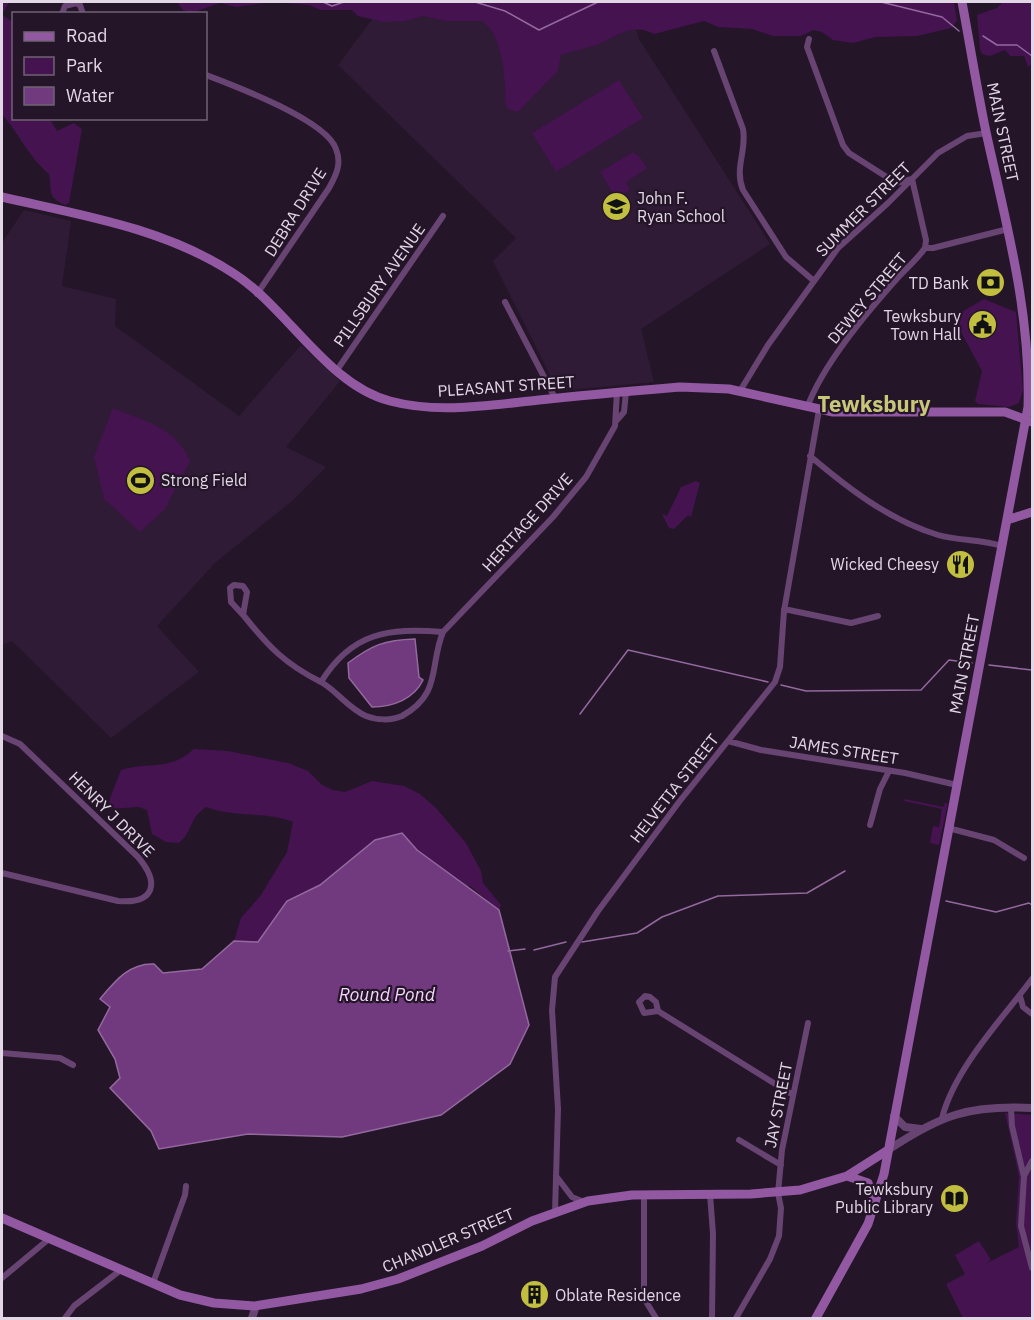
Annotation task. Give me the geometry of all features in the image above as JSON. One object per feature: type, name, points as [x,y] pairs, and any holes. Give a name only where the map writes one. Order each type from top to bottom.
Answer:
[{"type":"main road","name":"MAIN STREET","points":[[818,1318],[860,1240],[875,1205],[888,1150],[1007,520],[1029,420],[1030,349],[1017,268],[987,133],[962,2]]},
{"type":"main road","name":"PLEASANT STREET","points":[[2,198],[106,221],[152,235],[225,268],[257,294],[337,370],[374,396],[408,405],[463,407],[680,387],[740,391],[819,410],[842,412],[987,411],[1011,413],[1029,420]]},
{"type":"main road","points":[[1007,520],[1032,512]]},
{"type":"main road","name":"CHANDLER STREET","points":[[2,1218],[153,1283],[202,1301],[256,1306],[361,1290],[398,1280],[482,1246],[555,1212],[584,1202],[644,1195],[778,1193],[817,1186],[847,1176],[888,1150]]},
{"type":"main road","points":[[847,1176],[868,1183],[873,1191],[875,1205]]},
{"type":"street","points":[[63,12],[65,6],[76,3],[80,5],[82,12]]},
{"type":"street","points":[[810,39],[807,47],[846,150],[896,183],[912,179],[926,240],[925,248]]},
{"type":"street","points":[[714,51],[743,129],[745,140],[738,172],[739,181],[762,224],[786,257],[814,281]]},
{"type":"street","name":"DEBRA DRIVE","points":[[207,75],[317,125],[332,140],[338,155],[337,172],[329,188],[257,294]]},
{"type":"street","name":"SUMMER STREET","points":[[740,391],[758,360],[838,248],[945,148],[975,133],[987,133]]},
{"type":"street","name":"PILLSBURY AVENUE","points":[[337,370],[443,216]]},
{"type":"street","name":"DEWEY STREET","points":[[807,408],[811,394],[821,376],[892,284],[916,261],[925,248],[1008,229]]},
{"type":"street","points":[[505,302],[555,399]]},
{"type":"street","name":"HERITAGE DRIVE","points":[[443,632],[573,493],[596,462],[616,421],[621,392]]},
{"type":"street","name":"HELVETIA STREET","points":[[555,1212],[558,1089],[552,1010],[555,977],[592,919],[775,681],[780,667],[784,609],[819,410]]},
{"type":"street","points":[[810,456],[874,505],[909,525],[952,538],[1002,546]]},
{"type":"street","points":[[240,585],[246,592],[243,615],[231,602],[231,586],[240,585]]},
{"type":"street","points":[[784,609],[851,623],[878,616]]},
{"type":"street","points":[[244,616],[284,662],[321,682],[365,716],[384,719],[398,718],[412,710],[430,689],[443,632],[401,629],[369,638],[339,658],[321,682]]},
{"type":"street","name":"HENRY J DRIVE","points":[[2,736],[20,744],[138,857],[150,873],[151,887],[144,899],[118,901],[2,873]]},
{"type":"street","name":"JAMES STREET","points":[[728,741],[761,750],[889,771],[957,785]]},
{"type":"street","points":[[870,825],[880,789],[889,771]]},
{"type":"street","points":[[948,828],[994,840],[1024,858]]},
{"type":"street","points":[[942,1118],[951,1092],[1032,979]]},
{"type":"street","points":[[1020,995],[1023,1007],[1032,1014]]},
{"type":"street","points":[[658,1011],[793,1095]]},
{"type":"street","name":"JAY STREET","points":[[736,1318],[776,1246],[781,1224],[778,1193],[781,1165],[808,1023]]},
{"type":"street","points":[[2,1053],[60,1058],[73,1065]]},
{"type":"street","points":[[1011,1108],[1012,1125],[1024,1177],[1021,1226],[1032,1268]]},
{"type":"street","name":"CHANDLER STREET","points":[[888,1150],[942,1118],[970,1110],[1032,1108]]},
{"type":"street","points":[[894,1116],[905,1127],[921,1129]]},
{"type":"street","points":[[739,1140],[781,1165]]},
{"type":"street","points":[[1024,1177],[1032,1161]]},
{"type":"street","points":[[556,1175],[572,1197],[584,1202]]},
{"type":"street","points":[[153,1283],[185,1195],[186,1186]]},
{"type":"street","points":[[710,1194],[713,1234],[712,1318]]},
{"type":"street","points":[[644,1195],[645,1300],[656,1318]]},
{"type":"street","points":[[2,1278],[50,1238]]},
{"type":"street","points":[[64,1318],[74,1306],[122,1269]]},
{"type":"street","points":[[252,1318],[256,1306]]},
{"type":"shaded area","name":"John F. Ryan School","points":[[385,2],[629,2],[639,39],[770,244],[641,329],[654,382],[558,391],[493,261],[516,238],[338,65]]},
{"type":"shaded area","points":[[24,210],[71,221],[62,286],[116,299],[115,326],[239,416],[301,345],[340,381],[286,447],[326,467],[291,502],[216,562],[157,626],[199,672],[111,738],[12,641],[2,645],[2,243]]},
{"type":"green space","points":[[2,2],[9,2],[2,15]]},
{"type":"green space","points":[[177,2],[273,2],[236,7],[220,3],[194,12],[183,10]]},
{"type":"green space","points":[[273,2],[954,2],[957,21],[951,28],[917,36],[876,37],[853,43],[833,40],[822,32],[813,30],[801,36],[773,36],[752,29],[718,27],[704,21],[654,34],[645,30],[630,30],[593,46],[561,55],[558,71],[518,112],[506,106],[504,70],[500,51],[493,34],[482,21],[446,21],[423,16],[405,21],[384,22],[358,16],[352,10],[321,10],[309,5]]},
{"type":"green space","points":[[1003,2],[1032,2],[1032,64],[1028,67],[1024,56],[1010,56],[1005,50],[990,56],[982,54],[980,49],[977,15],[997,8]]},
{"type":"green space","points":[[2,15],[12,21],[12,120],[51,120],[57,131],[74,123],[82,129],[69,203],[65,205],[55,199],[49,174],[35,160],[2,115]]},
{"type":"green space","points":[[619,80],[643,118],[556,172],[532,133]]},
{"type":"green space","points":[[633,152],[639,156],[647,168],[626,182],[630,190],[616,198],[600,172]]},
{"type":"green space","points":[[984,299],[1016,312],[1023,390],[1019,403],[1009,407],[978,404],[975,401],[982,371],[953,317]]},
{"type":"green space","name":"Strong Field","points":[[113,408],[168,433],[177,441],[190,461],[165,509],[140,532],[104,499],[94,457]]},
{"type":"green space","points":[[696,481],[700,483],[691,517],[688,515],[674,529],[669,528],[662,514],[667,516],[681,487]]},
{"type":"green space","points":[[194,749],[228,751],[288,763],[308,771],[322,785],[333,790],[345,792],[372,781],[404,786],[420,794],[436,808],[466,843],[481,871],[483,883],[501,905],[499,910],[470,886],[258,942],[234,941],[241,918],[261,895],[287,852],[293,822],[206,807],[196,816],[187,834],[179,843],[166,842],[152,834],[147,810],[139,807],[109,809],[110,798],[121,770],[176,761]]},
{"type":"green space","points":[[905,799],[943,807],[945,803],[948,803],[939,845],[930,843],[933,826],[939,827],[942,809],[904,801]]},
{"type":"green space","points":[[1005,1113],[1032,1115],[1032,1318],[963,1318],[946,1284],[965,1274],[955,1255],[979,1241],[991,1260],[985,1264],[1019,1247],[1016,1223],[1019,1176]]},
{"type":"water","points":[[415,639],[419,677],[423,680],[419,687],[402,701],[372,707],[349,678],[348,663],[379,645]]},
{"type":"water","name":"Round Pond","points":[[402,833],[417,850],[499,910],[529,1025],[510,1064],[441,1115],[342,1137],[248,1134],[159,1149],[151,1131],[110,1088],[120,1078],[115,1059],[98,1030],[110,1007],[100,999],[123,974],[145,964],[154,964],[163,973],[202,969],[234,941],[258,942],[287,901],[320,885],[375,840]]},
{"type":"waterway","points":[[323,2],[332,6],[344,2]]},
{"type":"waterway","points":[[475,2],[505,11],[539,30],[598,2]]},
{"type":"waterway","points":[[881,2],[942,17],[959,31]]},
{"type":"waterway","points":[[983,36],[997,45],[1017,45],[1032,56]]},
{"type":"waterway","points":[[580,714],[628,650],[768,682]]},
{"type":"waterway","points":[[781,685],[806,691],[921,690],[949,660],[972,663]]},
{"type":"waterway","points":[[989,665],[1032,670]]},
{"type":"waterway","points":[[582,942],[637,933],[662,917],[718,896],[807,893],[845,871]]},
{"type":"waterway","points":[[946,901],[996,912],[1029,903],[1032,905]]},
{"type":"waterway","points":[[534,950],[566,942]]},
{"type":"waterway","points":[[508,951],[525,949]]},
{"type":"place","name":"John F. Ryan School","points":[[616,207]]},
{"type":"place","name":"TD Bank","points":[[990,283]]},
{"type":"place","name":"Tewksbury Town Hall","points":[[982,325]]},
{"type":"place","name":"Strong Field","points":[[140,480]]},
{"type":"place","name":"Wicked Cheesy","points":[[960,564]]},
{"type":"place","name":"Tewksbury Public Library","points":[[954,1198]]},
{"type":"place","name":"Oblate Residence","points":[[534,1295]]},
{"type":"district","name":"Tewksbury","points":[[874,404]]}]
